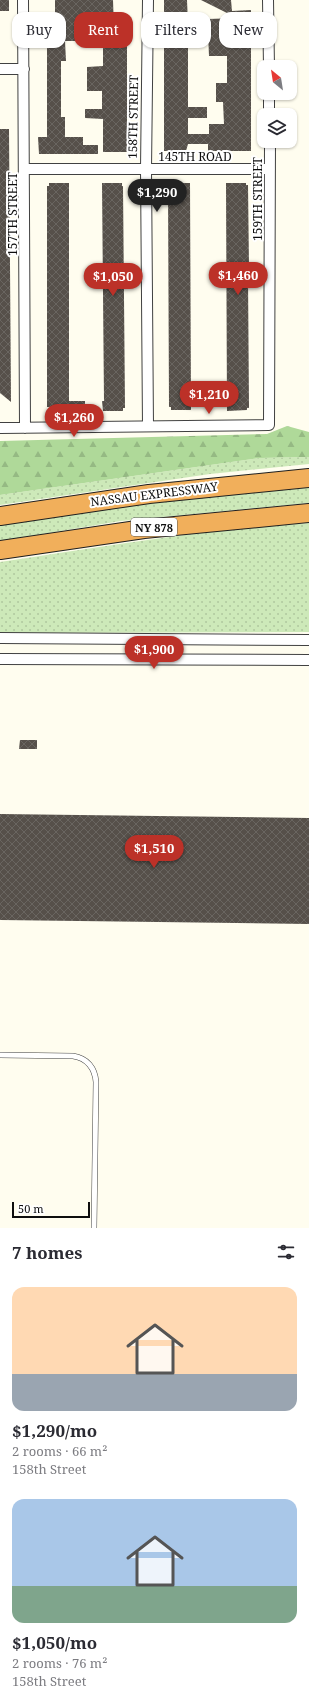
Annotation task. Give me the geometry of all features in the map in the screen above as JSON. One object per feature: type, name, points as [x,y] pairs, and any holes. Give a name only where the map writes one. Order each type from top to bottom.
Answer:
[{"type":"highway","name":"NASSAU EXPRESSWAY","points":[[0,516],[149,494],[309,478]]},
{"type":"highway","name":"NY 878","points":[[0,550],[144,528],[309,513]]},
{"type":"street","name":"157TH STREET","points":[[23,0],[25,428]]},
{"type":"street","name":"158TH STREET","points":[[148,0],[146,169],[148,426]]},
{"type":"street","points":[[268,0],[269,60]]},
{"type":"street","points":[[0,69],[24,69]]},
{"type":"street","name":"159TH STREET","points":[[148,426],[269,425],[270,148]]},
{"type":"street","name":"145TH ROAD","points":[[24,169],[270,169]]},
{"type":"street","points":[[0,428],[148,426]]},
{"type":"street","points":[[0,638],[309,640]]},
{"type":"street","points":[[0,659],[309,660]]},
{"type":"lane","points":[[0,1055],[73,1056],[83,1059],[93,1068],[96,1082],[94,1228]]},
{"type":"green space","points":[[287,426],[309,432],[309,457],[260,458],[0,495],[0,441],[267,434]]},
{"type":"green space","points":[[309,457],[309,464],[210,474],[0,505],[0,495],[260,458]]},
{"type":"green space","points":[[309,486],[309,503],[121,521],[0,541],[0,523],[91,508]]},
{"type":"green space","points":[[309,523],[309,632],[0,633],[0,562],[193,534]]},
{"type":"building","points":[[0,0],[9,0],[9,11],[0,11]]},
{"type":"building","points":[[55,0],[113,0],[113,12],[74,12],[74,41],[66,41],[66,12],[55,12]]},
{"type":"building","points":[[164,0],[187,0],[188,12],[164,12]]},
{"type":"building","points":[[201,0],[231,0],[232,11],[251,10],[251,12],[225,12]]},
{"type":"building","points":[[211,19],[219,19],[219,48],[251,48],[251,151],[208,151],[208,144],[188,144],[186,151],[164,151],[164,48],[188,48],[188,107],[207,107],[207,118],[188,118],[188,134],[209,134],[209,124],[224,124],[223,102],[216,102],[216,83],[227,83],[227,56],[209,56],[209,48],[211,48]]},
{"type":"building","points":[[47,48],[65,48],[66,61],[61,61],[61,117],[65,117],[65,137],[83,137],[83,145],[98,145],[98,154],[39,154],[38,137],[47,137]]},
{"type":"building","points":[[103,48],[127,48],[127,152],[103,152],[103,119],[85,118],[85,109],[102,109],[102,91],[87,91],[87,67],[103,66]]},
{"type":"building","points":[[0,129],[9,129],[11,402],[0,393]]},
{"type":"building","points":[[49,183],[69,183],[69,401],[85,401],[85,412],[50,411],[50,407],[47,407],[47,186],[49,186]]},
{"type":"building","points":[[102,183],[122,183],[123,186],[125,408],[123,408],[123,411],[103,411],[102,401],[104,401]]},
{"type":"building","points":[[170,183],[190,183],[191,410],[171,410],[171,407],[169,407],[168,185],[170,185]]},
{"type":"building","points":[[226,183],[246,183],[246,185],[248,185],[249,267],[251,267],[251,277],[248,277],[249,408],[247,408],[247,410],[227,411]]},
{"type":"building","points":[[20,740],[37,740],[37,749],[19,749]]},
{"type":"building","points":[[0,814],[309,818],[309,924],[0,920]]}]
